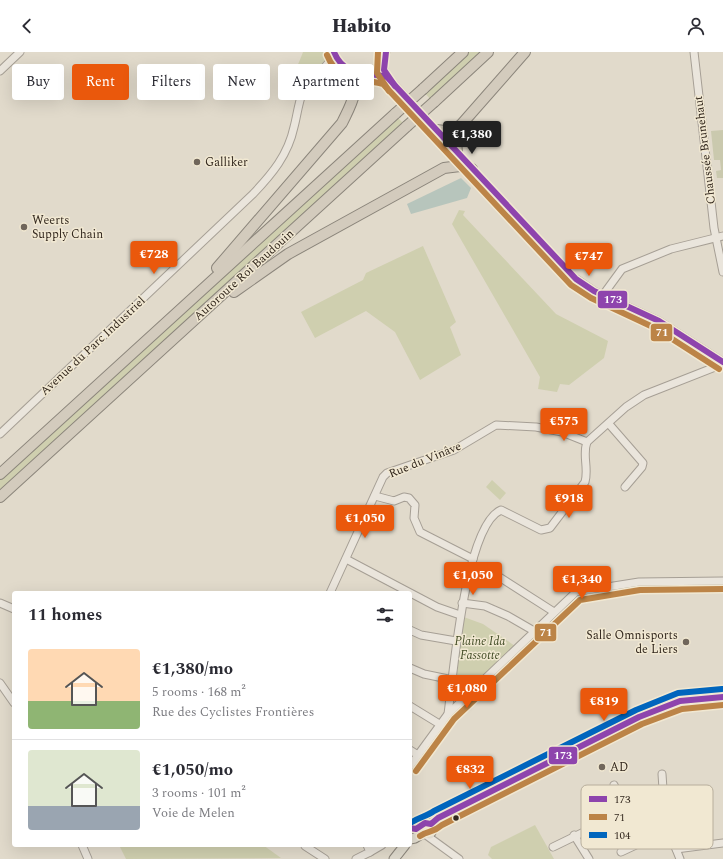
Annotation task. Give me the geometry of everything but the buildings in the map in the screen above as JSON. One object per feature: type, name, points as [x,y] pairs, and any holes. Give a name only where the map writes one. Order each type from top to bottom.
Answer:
[{"type":"highway","name":"Autoroute Roi Baudouin","points":[[0,474],[463,52]]},
{"type":"highway","name":"Autoroute Roi Baudouin","points":[[0,497],[488,52]]},
{"type":"highway","points":[[458,154],[456,138],[460,126],[525,52]]},
{"type":"highway","points":[[199,292],[205,281],[342,123],[353,100]]},
{"type":"highway","points":[[436,130],[448,130],[460,126]]},
{"type":"highway","points":[[444,168],[451,157],[450,145]]},
{"type":"highway","points":[[207,309],[222,301],[294,251],[444,168],[460,166],[472,169]]},
{"type":"main road","points":[[419,831],[438,818],[638,717],[680,701],[723,697]]},
{"type":"main road","points":[[394,859],[403,847]]},
{"type":"street","points":[[0,71],[20,52]]},
{"type":"street","points":[[374,70],[383,60],[386,52]]},
{"type":"street","name":"Chaussée Brunehaut","points":[[694,52],[723,272]]},
{"type":"street","points":[[334,53],[342,64]]},
{"type":"street","name":"Avenue du Parc Industriel","points":[[328,64],[334,53]]},
{"type":"street","points":[[383,60],[387,77],[569,274],[586,287],[659,321],[723,363]]},
{"type":"street","points":[[374,73],[387,77]]},
{"type":"street","name":"Avenue du Parc Industriel","points":[[0,434],[253,194],[272,174],[284,157],[290,143],[300,100]]},
{"type":"street","points":[[603,295],[622,269],[670,249],[719,237]]},
{"type":"street","points":[[448,714],[460,615],[473,559],[482,534],[499,511],[506,512],[541,530],[550,528],[585,482],[586,474],[584,451],[587,442],[609,424],[626,407],[644,394],[723,363]]},
{"type":"street","name":"Rue du Vinâve","points":[[374,496],[383,477],[393,471],[454,450],[496,424],[536,427],[562,432],[587,442]]},
{"type":"street","points":[[609,424],[643,463],[625,487]]},
{"type":"street","points":[[332,591],[374,496],[394,501],[404,497],[409,498],[415,505],[414,518],[420,532],[473,559]]},
{"type":"street","points":[[346,559],[408,591]]},
{"type":"street","points":[[471,567],[493,573],[554,612]]},
{"type":"street","points":[[412,763],[448,714],[576,592],[639,582],[723,581]]},
{"type":"street","points":[[412,593],[438,607],[460,615]]},
{"type":"street","points":[[0,603],[12,608]]},
{"type":"street","points":[[462,603],[485,606],[508,616],[534,631]]},
{"type":"street","points":[[412,631],[421,635],[456,641]]},
{"type":"street","points":[[412,669],[424,674],[453,680],[473,690]]},
{"type":"street","points":[[0,683],[12,700]]},
{"type":"street","points":[[412,707],[441,725]]},
{"type":"street","points":[[412,751],[418,755]]},
{"type":"street","points":[[662,774],[664,785]]},
{"type":"street","points":[[419,831],[459,859]]},
{"type":"street","points":[[553,846],[581,832]]},
{"type":"street","points":[[574,835],[581,846]]},
{"type":"street","points":[[713,844],[723,843]]},
{"type":"street","points":[[83,847],[88,859]]},
{"type":"street","points":[[307,847],[325,859]]},
{"type":"street","points":[[356,859],[369,847]]},
{"type":"street","points":[[583,849],[589,859]]},
{"type":"street","points":[[621,852],[626,849]]},
{"type":"street","points":[[676,849],[680,859]]},
{"type":"green space","points":[[303,52],[330,52],[330,58],[324,64],[298,64]]},
{"type":"green space","points":[[469,52],[483,52],[431,100],[424,92]]},
{"type":"green space","points":[[397,117],[404,124],[0,493],[0,479]]},
{"type":"green space","points":[[723,130],[723,178],[717,178],[716,171],[721,170],[720,160],[714,160],[711,131]]},
{"type":"green space","points":[[459,210],[465,211],[463,215],[556,314],[608,341],[604,358],[569,385],[560,384],[557,392],[538,389],[540,377],[452,224]]},
{"type":"green space","points":[[423,246],[456,322],[450,327],[461,355],[420,380],[395,332],[366,311],[315,338],[301,312],[363,280],[366,273]]},
{"type":"green space","points":[[492,480],[506,493],[500,500],[486,487]]},
{"type":"green space","name":"Plaine Ida Fassotte","points":[[461,616],[483,624],[515,646],[473,685],[459,681],[457,676]]},
{"type":"green space","points":[[535,825],[554,859],[492,859],[488,855],[491,847]]},
{"type":"green space","points":[[120,847],[266,847],[281,858],[126,859]]},
{"type":"shaded area","points":[[461,178],[471,188],[467,198],[411,214],[407,204]]},
{"type":"transit line","name":"173","points":[[334,52],[343,66],[349,69],[356,72],[387,77],[576,279],[594,291],[659,321],[723,362]]},
{"type":"transit line","name":"71","points":[[378,52],[377,73],[389,91]]},
{"type":"transit line","name":"173","points":[[386,52],[384,70],[395,86]]},
{"type":"transit line","name":"71","points":[[327,55],[337,71],[343,75],[350,78],[383,84],[571,285],[591,298],[655,328],[719,369]]},
{"type":"transit line","name":"71","points":[[416,771],[454,719],[580,600],[640,590],[723,589]]},
{"type":"transit line","name":"104","points":[[412,822],[636,710],[678,693],[722,689]]},
{"type":"transit line","name":"173","points":[[412,828],[416,829],[425,823],[431,824],[438,818],[639,717],[680,701],[723,697]]},
{"type":"transit line","name":"71","points":[[420,836],[642,724],[682,709],[723,705]]},
{"type":"place","name":"Galliker","points":[[197,162]]},
{"type":"place","name":"Weerts Supply Chain","points":[[24,227]]},
{"type":"place","name":"Salle Omnisports de Liers","points":[[686,642]]},
{"type":"place","name":"AD","points":[[602,767]]}]
